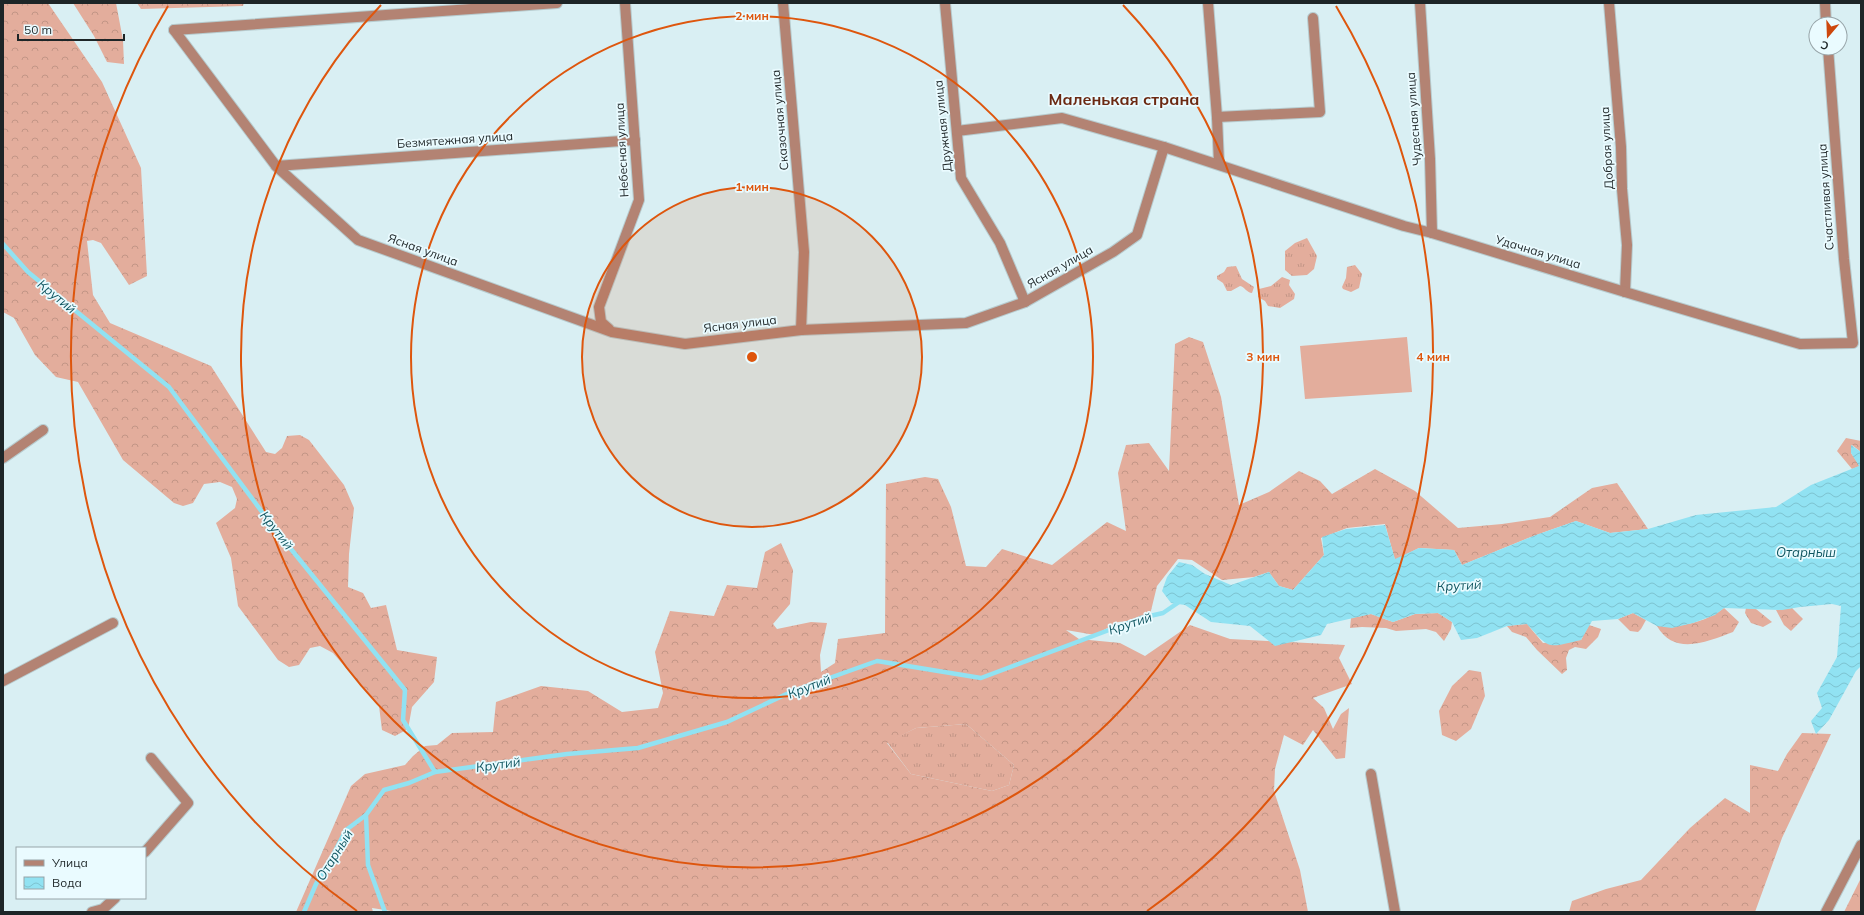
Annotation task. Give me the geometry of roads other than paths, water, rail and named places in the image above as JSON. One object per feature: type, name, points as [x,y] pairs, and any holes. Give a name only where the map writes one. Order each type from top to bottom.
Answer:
[{"type":"street","name":"Ясная улица","points":[[557,3],[174,30],[276,166],[358,240],[612,332],[685,344],[801,330],[966,323],[1025,302],[1113,252],[1137,235],[1164,147]]},
{"type":"street","name":"Небесная улица","points":[[612,332],[601,322],[600,307],[639,200],[625,3]]},
{"type":"street","name":"Сказочная улица","points":[[783,3],[804,252],[801,330]]},
{"type":"street","name":"Дружная улица","points":[[945,3],[961,178],[1000,243],[1025,302]]},
{"type":"street","points":[[1208,3],[1217,117],[1219,164]]},
{"type":"street","name":"Чудесная улица","points":[[1420,3],[1430,159],[1432,233]]},
{"type":"street","name":"Добрая улица","points":[[1609,3],[1621,147],[1622,189],[1627,245],[1625,292]]},
{"type":"street","points":[[1825,3],[1826,16]]},
{"type":"street","points":[[1217,117],[1320,112],[1313,18]]},
{"type":"street","name":"Счастливая улица","points":[[1829,56],[1844,259],[1853,343]]},
{"type":"street","name":"Удачная улица","points":[[956,132],[1062,118],[1219,164],[1404,226],[1432,233],[1800,344],[1853,343]]},
{"type":"street","name":"Безмятежная улица","points":[[276,166],[635,140]]},
{"type":"street","points":[[3,458],[43,430]]},
{"type":"street","points":[[3,681],[113,623]]},
{"type":"street","points":[[146,851],[188,803],[150,758]]},
{"type":"street","points":[[1371,774],[1395,912]]},
{"type":"street","points":[[1826,912],[1861,845]]},
{"type":"street","points":[[92,912],[104,909],[114,899]]},
{"type":"water","name":"Отарныш","points":[[1851,445],[1861,452],[1861,666],[1856,671],[1829,720],[1816,734],[1811,721],[1822,708],[1817,693],[1837,657],[1841,606],[1832,604],[1782,610],[1724,608],[1715,615],[1693,623],[1672,628],[1657,626],[1633,613],[1618,619],[1592,621],[1581,640],[1561,645],[1550,645],[1545,643],[1527,624],[1507,626],[1477,638],[1461,640],[1452,622],[1438,613],[1415,614],[1393,622],[1371,614],[1327,624],[1321,635],[1275,646],[1250,626],[1211,622],[1185,605],[1171,603],[1162,591],[1167,577],[1179,562],[1192,565],[1205,574],[1231,585],[1269,572],[1279,586],[1293,590],[1324,555],[1322,537],[1346,529],[1385,525],[1395,559],[1419,548],[1454,550],[1462,565],[1536,535],[1576,521],[1610,533],[1648,529],[1696,515],[1776,507],[1811,485],[1859,466],[1851,453]]},
{"type":"waterway","name":"Крутий","points":[[3,244],[28,272],[169,387],[274,528],[405,690],[403,720],[435,772],[567,754],[638,748],[727,722],[793,691],[877,661],[981,678],[1141,618],[1163,613],[1182,600]]},
{"type":"waterway","name":"Отарный","points":[[304,912],[316,884],[346,830],[366,815],[384,790],[409,783],[435,772]]},
{"type":"waterway","points":[[366,815],[368,865],[385,912]]},
{"type":"district","name":"Маленькая страна","points":[[1124,99]]}]
